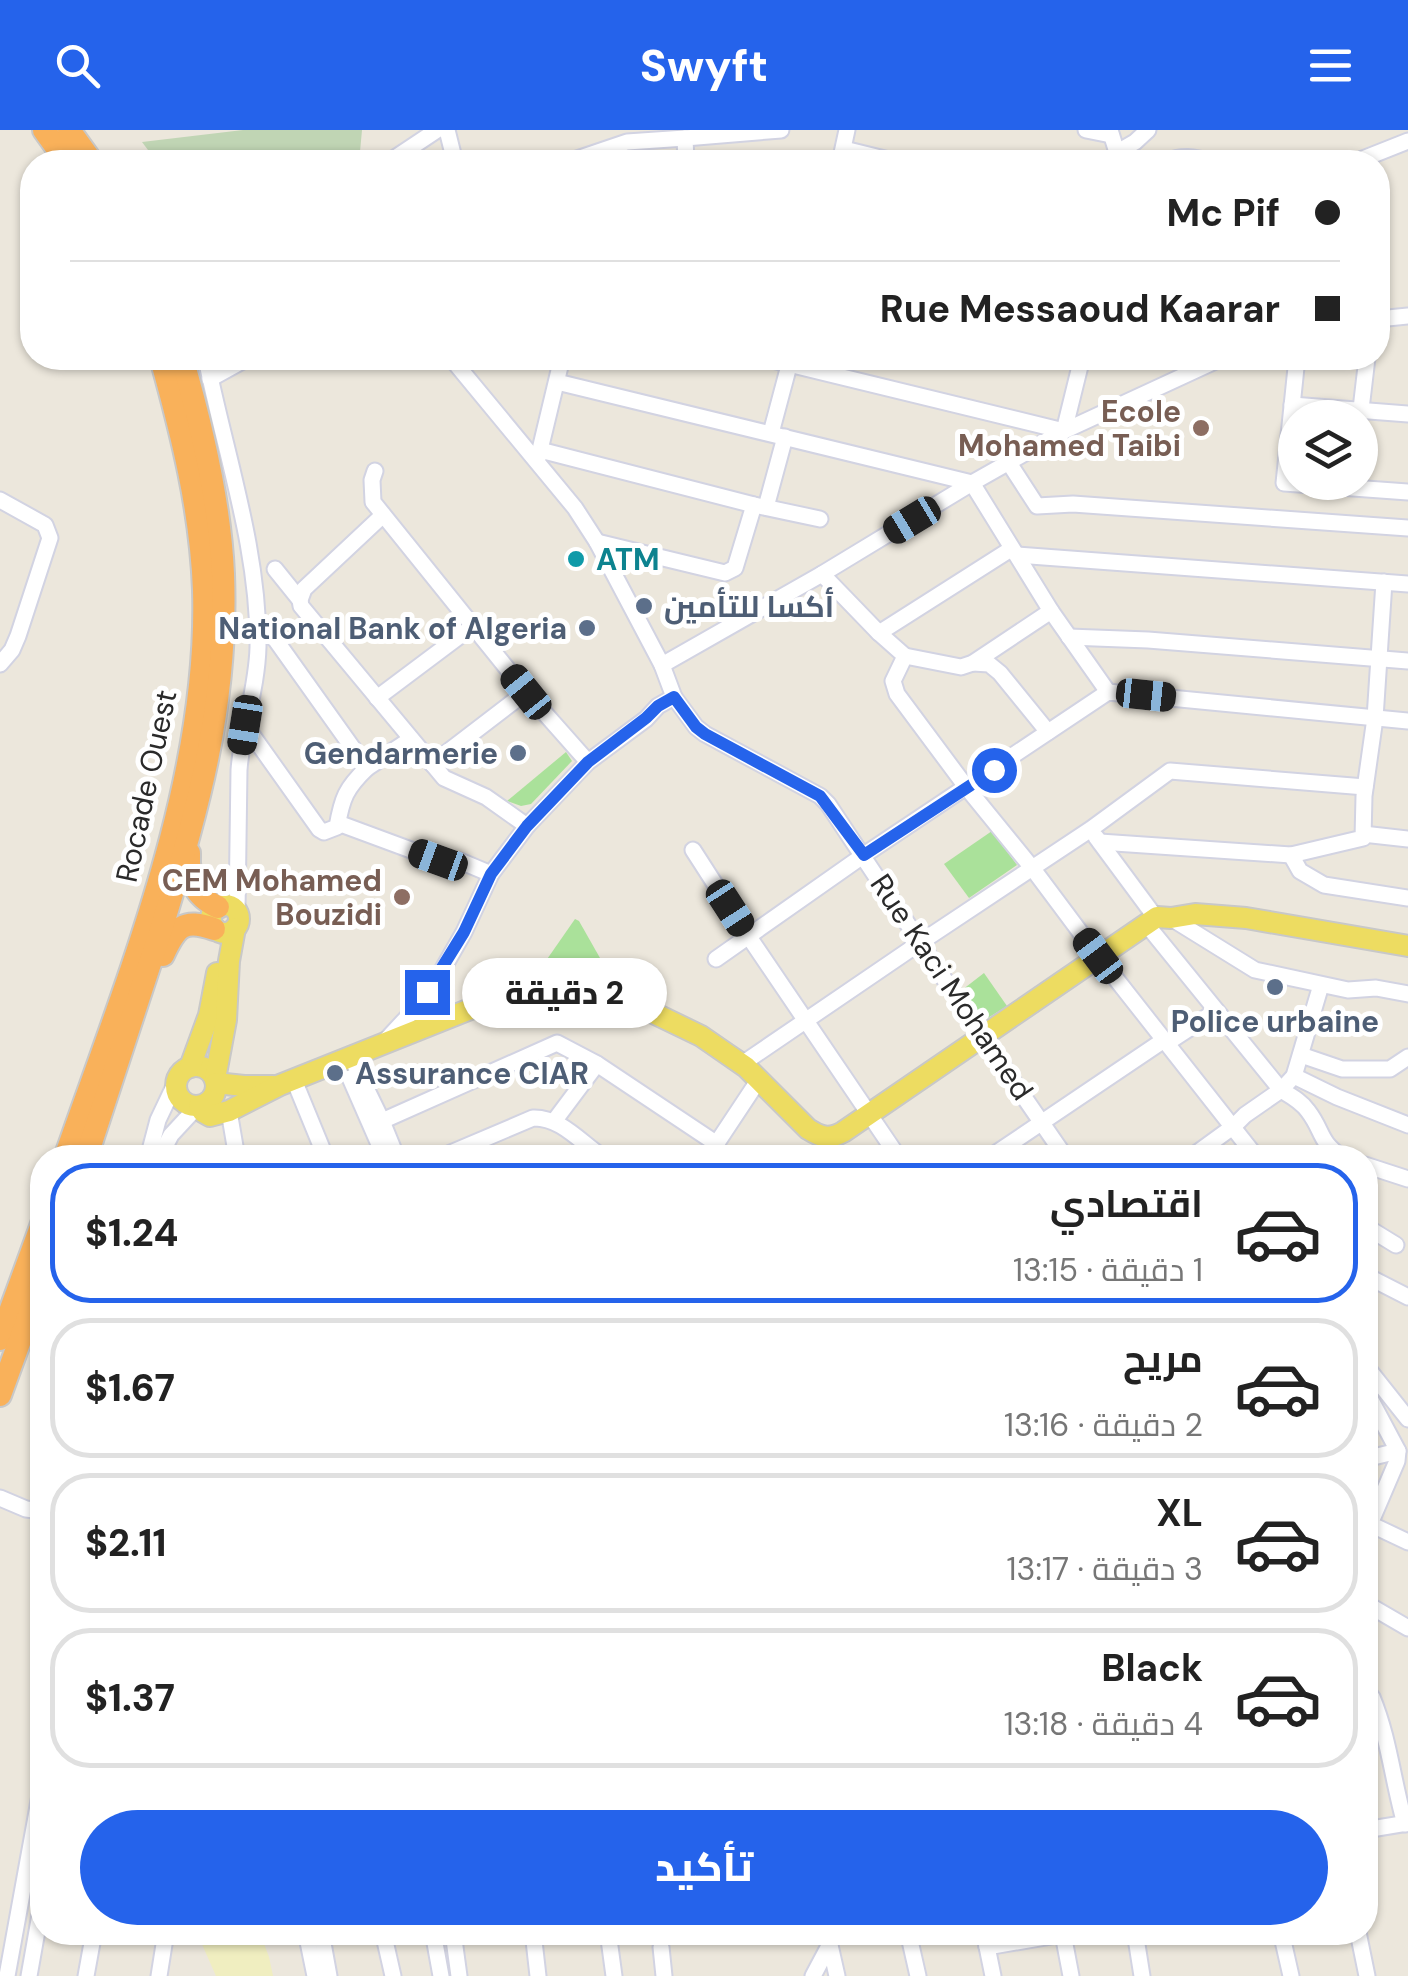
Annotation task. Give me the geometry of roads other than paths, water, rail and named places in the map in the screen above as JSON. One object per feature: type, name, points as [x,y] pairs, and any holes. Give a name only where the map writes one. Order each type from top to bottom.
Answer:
[{"type":"highway","name":"Rocade Ouest","points":[[70,1145],[126,986],[162,866],[188,764],[199,684],[204,592],[198,526],[180,426],[164,370]]},
{"type":"highway","name":"Rocade Ouest","points":[[90,1145],[189,838],[214,728],[224,596],[220,536],[185,370]]},
{"type":"highway","points":[[189,838],[191,882],[224,919]]},
{"type":"highway","points":[[144,982],[181,927],[224,919]]},
{"type":"highway","points":[[0,1311],[30,1283]]},
{"type":"highway","points":[[0,1339],[30,1285]]},
{"type":"highway","points":[[0,1395],[30,1288]]},
{"type":"main road","points":[[198,1106],[210,1116],[229,1111],[287,1083],[522,988],[551,982],[608,991],[701,1036],[742,1064],[808,1128],[828,1138],[1098,956],[1158,920],[1195,914],[1246,918],[1408,946]]},
{"type":"main road","points":[[183,1075],[202,1067],[212,1074],[216,1089],[210,1100],[190,1106],[180,1099],[176,1088],[205,1028],[214,996],[224,919]]},
{"type":"main road","points":[[215,1081],[226,1020],[229,961],[224,919]]},
{"type":"main road","points":[[215,1081],[244,1086],[287,1083]]},
{"type":"street","points":[[595,150],[626,136],[782,130]]},
{"type":"street","points":[[1086,130],[1110,133]]},
{"type":"street","points":[[1126,150],[1148,130]]},
{"type":"street","points":[[407,150],[436,131]]},
{"type":"street","points":[[208,370],[245,535],[257,628],[257,658],[240,770],[238,864],[224,919]]},
{"type":"street","points":[[210,378],[225,370]]},
{"type":"street","name":"Rue Kaci Mohamed","points":[[462,370],[538,456],[575,508],[662,665],[674,697],[696,727],[820,796],[864,855],[1057,1145]]},
{"type":"street","points":[[559,370],[538,456],[820,518]]},
{"type":"street","points":[[597,542],[725,574],[735,568],[760,506],[778,435],[788,370]]},
{"type":"street","points":[[829,370],[1064,431]]},
{"type":"street","points":[[1064,431],[1077,370]]},
{"type":"street","points":[[662,665],[1064,431],[1196,370]]},
{"type":"street","points":[[1292,400],[1295,370]]},
{"type":"street","points":[[1361,400],[1365,370]]},
{"type":"street","points":[[556,382],[972,483],[1108,692]]},
{"type":"street","points":[[1378,411],[1408,414]]},
{"type":"street","points":[[1010,463],[1037,506],[1073,504],[1408,528]]},
{"type":"street","points":[[375,472],[373,502],[526,692],[588,762]]},
{"type":"street","points":[[1378,490],[1408,492]]},
{"type":"street","points":[[0,500],[44,525],[50,538],[18,636],[0,664]]},
{"type":"street","points":[[300,600],[304,590],[384,515]]},
{"type":"street","points":[[879,633],[1014,552],[1408,584]]},
{"type":"street","points":[[275,569],[444,778],[486,796],[527,826]]},
{"type":"street","points":[[822,574],[905,656],[961,666],[972,663],[1052,611]]},
{"type":"street","points":[[1096,836],[1291,855],[1363,838],[1384,582]]},
{"type":"street","points":[[377,698],[473,626]]},
{"type":"street","points":[[257,628],[276,639],[367,768]]},
{"type":"street","points":[[1069,637],[1408,661]]},
{"type":"street","points":[[905,656],[893,681],[896,694],[1248,1145]]},
{"type":"street","points":[[972,663],[990,664],[1000,672],[1048,732]]},
{"type":"street","points":[[432,764],[526,692]]},
{"type":"street","points":[[716,958],[1108,692],[1408,721]]},
{"type":"street","points":[[380,1046],[440,974],[491,874],[527,826],[588,762],[674,697]]},
{"type":"street","points":[[245,725],[324,832],[338,823],[339,807],[350,784],[410,740]]},
{"type":"street","points":[[742,1064],[809,1023],[920,942],[1033,869],[1096,836],[1170,772],[1365,787]]},
{"type":"street","points":[[338,823],[438,860],[460,861],[491,874]]},
{"type":"street","points":[[1363,834],[1408,840]]},
{"type":"street","points":[[1096,836],[1158,920],[1216,1011],[1281,1090],[1308,1111],[1321,1145]]},
{"type":"street","points":[[693,850],[890,1145]]},
{"type":"street","points":[[1291,855],[1300,871],[1324,885],[1408,898]]},
{"type":"street","points":[[1158,920],[1256,970],[1348,990],[1376,988],[1408,994]]},
{"type":"street","points":[[1208,1145],[1294,1076],[1321,985]]},
{"type":"street","points":[[414,1009],[416,1032]]},
{"type":"street","points":[[1011,1145],[1216,1011]]},
{"type":"street","points":[[382,1120],[557,1043],[597,1064],[704,1145]]},
{"type":"street","points":[[1301,1055],[1342,1068],[1374,1069],[1390,1069],[1408,1057]]},
{"type":"street","points":[[347,1059],[392,1145]]},
{"type":"street","points":[[347,1059],[379,1145]]},
{"type":"street","points":[[555,1120],[597,1064]]},
{"type":"street","points":[[151,1145],[158,1120],[183,1075]]},
{"type":"street","points":[[1294,1076],[1408,1125]]},
{"type":"street","points":[[716,1145],[758,1080]]},
{"type":"street","points":[[287,1083],[319,1145]]},
{"type":"street","points":[[165,1145],[170,1134],[198,1106]]},
{"type":"street","points":[[229,1111],[235,1145]]},
{"type":"street","points":[[469,1145],[532,1118],[555,1120],[578,1145]]},
{"type":"street","points":[[1378,1169],[1408,1179]]},
{"type":"street","points":[[1378,1234],[1396,1245]]},
{"type":"street","points":[[1378,1282],[1408,1297]]},
{"type":"street","points":[[1378,1382],[1408,1418]]},
{"type":"street","points":[[1378,1414],[1398,1451],[1398,1462],[1378,1505]]},
{"type":"street","points":[[1378,1456],[1398,1451]]},
{"type":"street","points":[[1378,1532],[1408,1542]]},
{"type":"street","points":[[1378,1611],[1408,1628]]},
{"type":"street","points":[[1378,1711],[1406,1824],[1378,1828]]},
{"type":"street","points":[[8,1976],[30,1873]]},
{"type":"street","points":[[29,1976],[35,1945]]},
{"type":"street","points":[[86,1976],[92,1945]]},
{"type":"street","points":[[159,1976],[164,1945]]},
{"type":"street","points":[[309,1945],[315,1976]]},
{"type":"street","points":[[323,1945],[329,1976]]},
{"type":"street","points":[[386,1945],[393,1976]]},
{"type":"street","points":[[435,1945],[441,1976]]},
{"type":"street","points":[[455,1945],[460,1976]]},
{"type":"street","points":[[534,1945],[538,1976]]},
{"type":"street","points":[[610,1945],[614,1976]]},
{"type":"street","points":[[813,1976],[825,1945]]},
{"type":"street","points":[[830,1945],[838,1976]]},
{"type":"street","points":[[911,1945],[918,1976]]},
{"type":"street","points":[[987,1945],[993,1976]]},
{"type":"street","points":[[1067,1945],[1071,1976]]},
{"type":"street","points":[[1137,1945],[1142,1976]]},
{"type":"street","points":[[1271,1976],[1291,1975],[1284,1945]]},
{"type":"street","points":[[1361,1945],[1368,1976]]},
{"type":"street","points":[[661,1947],[664,1976]]},
{"type":"place","name":"Ecole Mohamed Taibi","points":[[1201,428]]},
{"type":"place","name":"ATM","points":[[576,559]]},
{"type":"place","name":"أكسا للتأمين","points":[[644,606]]},
{"type":"place","name":"National Bank of Algeria","points":[[587,628]]},
{"type":"place","name":"Gendarmerie","points":[[518,753]]},
{"type":"place","name":"CEM Mohamed Bouzidi","points":[[402,897]]},
{"type":"place","name":"Police urbaine","points":[[1275,987]]},
{"type":"place","name":"Assurance CIAR","points":[[335,1073]]}]
